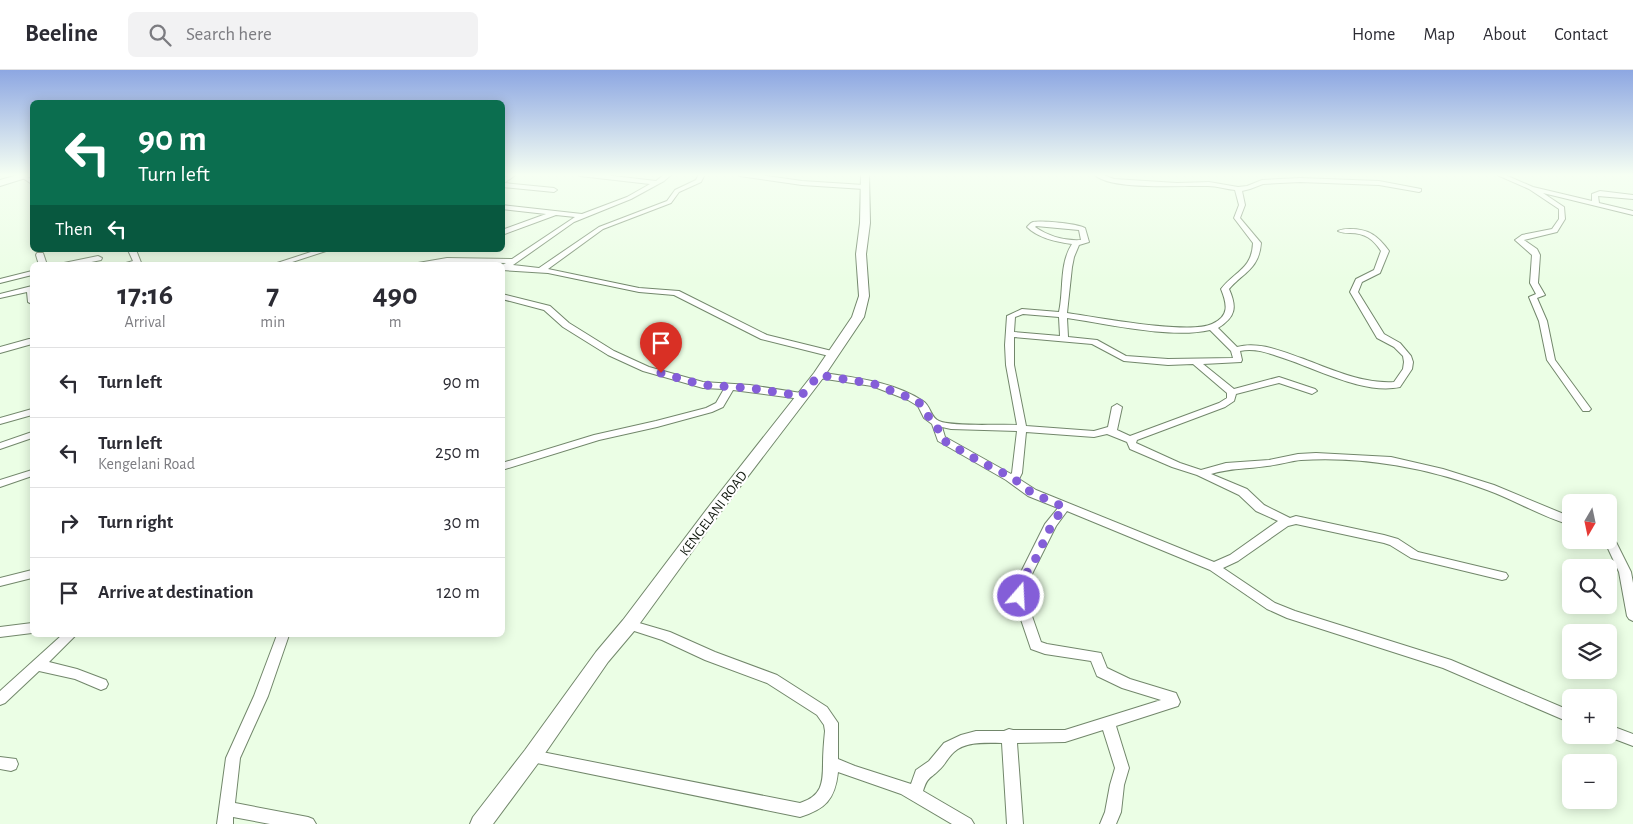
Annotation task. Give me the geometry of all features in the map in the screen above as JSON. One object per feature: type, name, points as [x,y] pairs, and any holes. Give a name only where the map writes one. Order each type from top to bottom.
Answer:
[{"type":"main road","name":"KENGELANI ROAD","points":[[480,824],[532,756],[602,657],[629,625],[801,396],[819,375],[858,317],[863,303],[861,254],[865,209]]},
{"type":"street","points":[[514,209],[581,216]]},
{"type":"street","points":[[505,267],[581,216],[599,209]]},
{"type":"street","points":[[542,270],[605,226],[650,209]]},
{"type":"street","points":[[1013,478],[1017,473],[1022,428],[1010,365],[1011,316],[1017,312],[1064,315],[1168,328],[1213,328],[1230,310],[1231,303],[1226,289],[1231,281],[1252,266],[1256,259],[1257,243],[1236,218],[1240,209]]},
{"type":"street","points":[[1562,209],[1560,226],[1552,233],[1525,237],[1519,240],[1534,251],[1536,255],[1534,283],[1542,295],[1533,297],[1543,321],[1551,360],[1586,410]]},
{"type":"street","points":[[1619,209],[1633,213]]},
{"type":"street","points":[[505,232],[554,214]]},
{"type":"street","points":[[1064,338],[1065,290],[1073,249],[1078,243],[1085,242],[1082,228],[1059,224],[1034,224],[1030,226],[1042,235],[1078,243]]},
{"type":"street","points":[[1235,350],[1243,347],[1260,348],[1337,375],[1384,387],[1397,385],[1405,377],[1408,371],[1408,363],[1404,350],[1394,342],[1380,336],[1376,325],[1365,313],[1354,292],[1359,281],[1377,271],[1385,251],[1370,233],[1342,231]]},
{"type":"street","points":[[285,262],[318,252]]},
{"type":"street","points":[[40,255],[42,262]]},
{"type":"street","points":[[80,262],[98,258]]},
{"type":"street","points":[[438,262],[452,260],[512,261]]},
{"type":"street","points":[[505,268],[542,270],[639,290],[676,293],[764,337],[833,354]]},
{"type":"street","points":[[0,281],[30,274]]},
{"type":"street","points":[[0,296],[30,288]]},
{"type":"street","points":[[505,297],[547,308],[566,324],[611,354],[646,369],[703,385],[730,386],[801,396]]},
{"type":"street","points":[[1010,334],[1064,338],[1098,343],[1121,358],[1168,362],[1238,360],[1235,350],[1213,328]]},
{"type":"street","points":[[0,350],[30,342]]},
{"type":"street","points":[[1194,361],[1232,392]]},
{"type":"street","points":[[819,375],[874,384],[918,401],[928,416],[936,423],[941,439],[1013,478],[1032,493],[1214,567],[1271,606],[1291,615],[1446,664],[1562,713]]},
{"type":"street","points":[[1232,392],[1279,380],[1312,391]]},
{"type":"street","points":[[505,466],[597,437],[709,410],[720,404],[730,386]]},
{"type":"street","points":[[1131,440],[1222,405],[1231,399],[1232,392]]},
{"type":"street","points":[[1110,431],[1115,425],[1117,407]]},
{"type":"street","points":[[0,421],[30,413]]},
{"type":"street","points":[[936,423],[956,426],[1022,428],[1094,434],[1110,431],[1131,440],[1134,447],[1176,465],[1201,473],[1243,492],[1260,508],[1287,521]]},
{"type":"street","points":[[0,446],[30,436]]},
{"type":"street","points":[[1201,473],[1226,466],[1269,463],[1298,457],[1391,460],[1439,471],[1490,487],[1562,517]]},
{"type":"street","points":[[0,484],[30,473]]},
{"type":"street","points":[[915,793],[921,775],[934,766],[949,747],[960,741],[976,737],[1009,735],[1065,736],[1174,700],[1171,697],[1127,684],[1102,672],[1096,657],[1045,649],[1035,642],[1019,596],[1019,588],[1052,524],[1064,507]]},
{"type":"street","points":[[1214,567],[1234,558],[1287,521],[1296,520],[1384,539],[1394,542],[1415,555],[1502,576]]},
{"type":"street","points":[[1614,549],[1625,572],[1633,616]]},
{"type":"street","points":[[0,572],[0,583],[30,575]]},
{"type":"street","points":[[532,756],[800,810],[813,808],[824,796],[829,781],[831,723],[822,710],[759,672],[710,656],[666,636],[629,625]]},
{"type":"street","points":[[0,632],[30,628]]},
{"type":"street","points":[[0,699],[68,637]]},
{"type":"street","points":[[281,637],[261,696],[233,758],[226,816],[308,824]]},
{"type":"street","points":[[37,664],[77,674],[101,684]]},
{"type":"street","points":[[1108,722],[1122,768],[1116,785],[1113,812],[1108,824]]},
{"type":"street","points":[[1617,734],[1633,740]]},
{"type":"street","points":[[1009,735],[1015,824]]},
{"type":"street","points":[[830,762],[853,772],[905,788],[966,824]]},
{"type":"route","points":[[661,373],[703,385],[713,384],[750,388],[801,396],[819,375],[874,384],[918,401],[922,404],[928,416],[936,423],[941,439],[987,466],[1013,478],[1032,493],[1064,507],[1052,524],[1036,558],[1020,584],[1019,596]]}]
